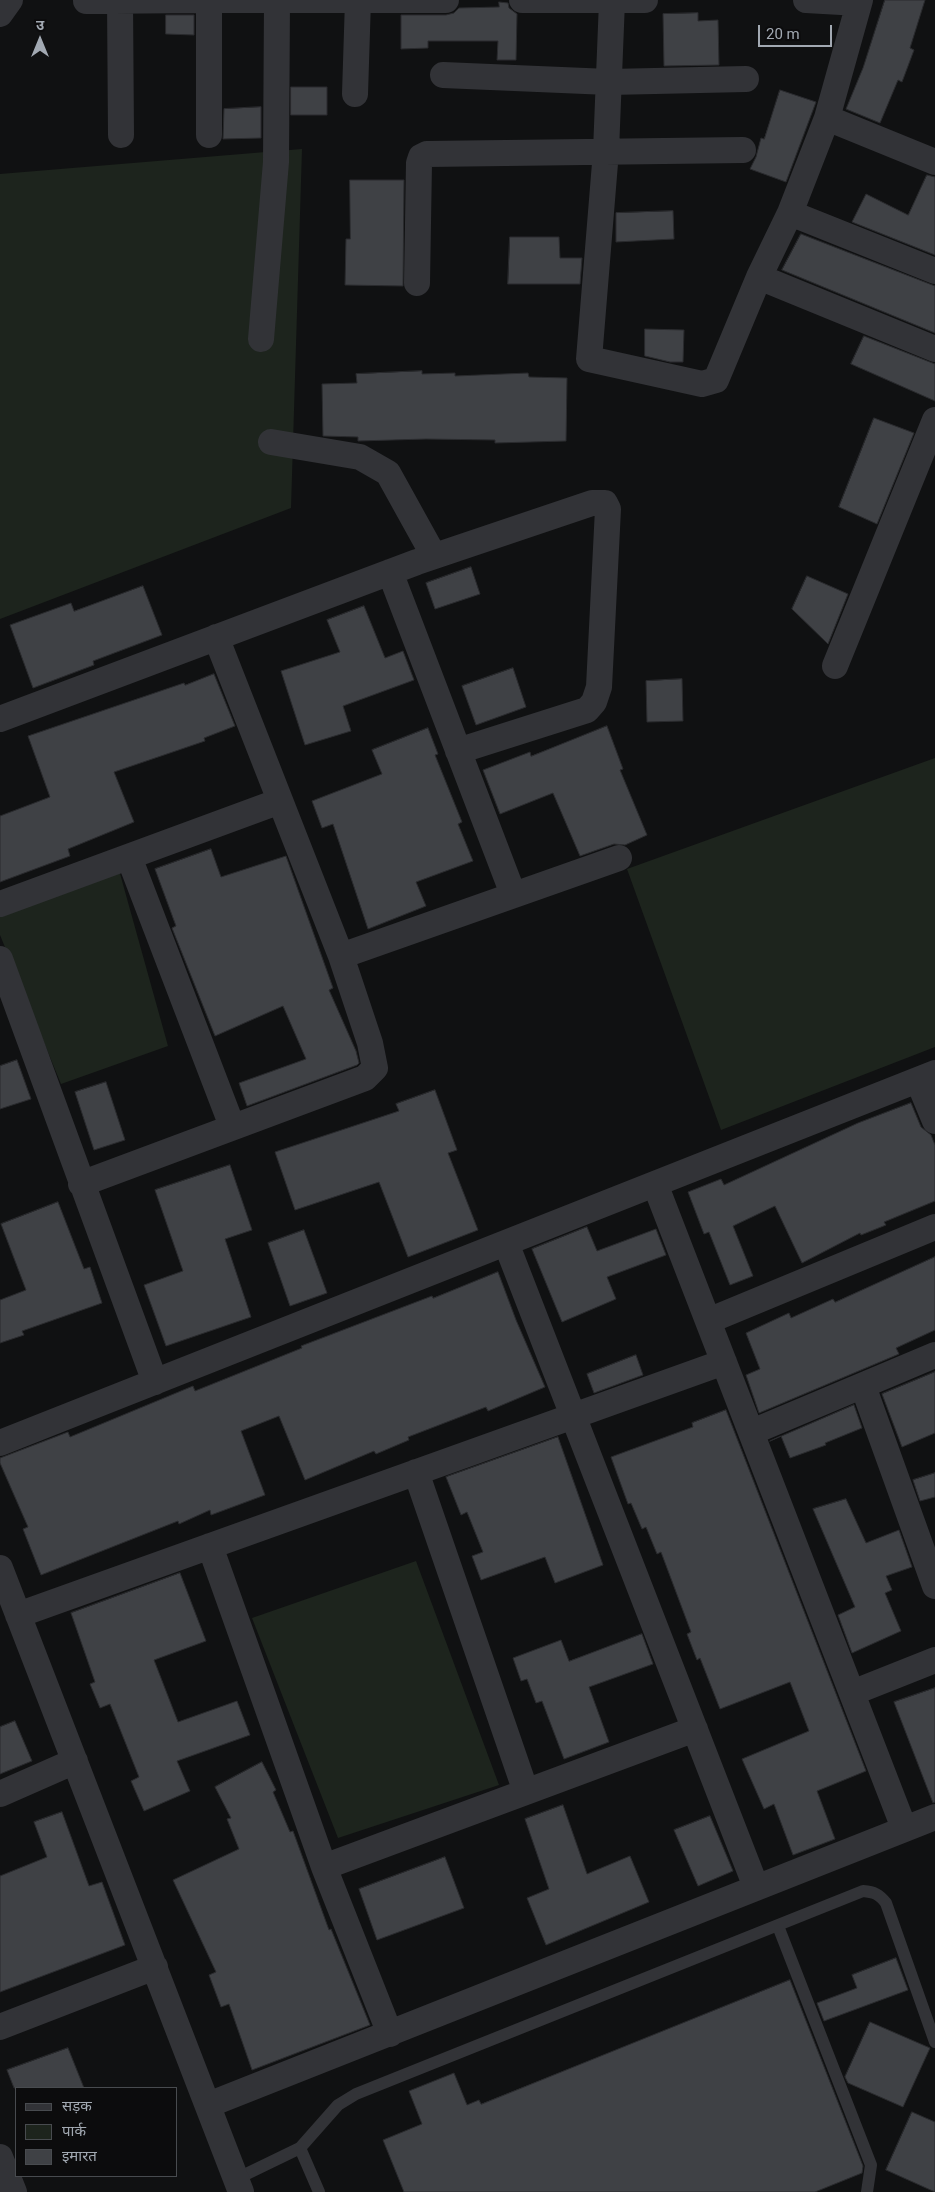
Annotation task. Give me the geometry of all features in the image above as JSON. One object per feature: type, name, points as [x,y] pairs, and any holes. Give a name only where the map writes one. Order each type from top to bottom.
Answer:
[{"type":"street","points":[[0,14],[10,0]]},
{"type":"street","points":[[86,1],[199,0]]},
{"type":"street","points":[[209,0],[209,136]]},
{"type":"street","points":[[216,0],[446,0]]},
{"type":"street","points":[[355,94],[358,0]]},
{"type":"street","points":[[522,0],[645,0]]},
{"type":"street","points":[[612,1],[606,151],[589,359],[702,384],[711,383],[716,380],[759,277],[790,213],[827,118],[860,2],[806,0]]},
{"type":"street","points":[[120,1],[121,135]]},
{"type":"street","points":[[261,339],[276,162],[277,1]]},
{"type":"street","points":[[443,76],[609,82],[746,79]]},
{"type":"street","points":[[827,118],[935,162]]},
{"type":"street","points":[[417,283],[421,157],[427,154],[743,150]]},
{"type":"street","points":[[790,213],[935,271]]},
{"type":"street","points":[[759,277],[935,350]]},
{"type":"street","points":[[835,666],[935,420]]},
{"type":"street","points":[[271,442],[360,457],[388,473],[434,556]]},
{"type":"street","points":[[0,718],[434,556],[592,503],[605,503],[608,509],[599,687],[594,702],[587,710],[458,751]]},
{"type":"street","points":[[390,572],[512,894]]},
{"type":"street","points":[[81,1184],[232,1126],[365,1078],[375,1068],[370,1043],[341,956],[216,637]]},
{"type":"street","points":[[0,904],[280,800]]},
{"type":"street","points":[[129,857],[232,1126]]},
{"type":"street","points":[[341,956],[512,894],[619,858]]},
{"type":"street","points":[[0,959],[155,1382]]},
{"type":"street","points":[[0,1443],[927,1076],[935,1121]]},
{"type":"street","points":[[655,1184],[904,1828]]},
{"type":"street","points":[[708,1321],[935,1227]]},
{"type":"street","points":[[506,1243],[756,1887]]},
{"type":"street","points":[[752,1432],[935,1356]]},
{"type":"street","points":[[18,1615],[724,1362]]},
{"type":"street","points":[[862,1386],[935,1586]]},
{"type":"street","points":[[416,1472],[526,1792]]},
{"type":"street","points":[[210,1546],[324,1867],[390,2034]]},
{"type":"street","points":[[0,1568],[239,2185]]},
{"type":"street","points":[[852,1694],[935,1660]]},
{"type":"street","points":[[324,1867],[695,1729]]},
{"type":"street","points":[[0,1794],[75,1761]]},
{"type":"street","points":[[208,2105],[935,1817]]},
{"type":"street","points":[[0,2027],[155,1967]]},
{"type":"street","points":[[0,2157],[14,2192]]},
{"type":"lane","points":[[239,2185],[300,2148],[338,2105],[356,2094],[863,1891],[872,1892],[880,1896],[886,1903],[935,2042]]},
{"type":"lane","points":[[778,1926],[871,2165],[867,2192]]},
{"type":"lane","points":[[300,2148],[319,2192]]},
{"type":"green space","points":[[302,149],[291,508],[0,619],[0,174]]},
{"type":"green space","points":[[935,758],[935,1047],[721,1130],[627,869]]},
{"type":"green space","points":[[119,870],[168,1046],[61,1084],[0,935],[0,914]]},
{"type":"green space","points":[[416,1561],[499,1785],[338,1838],[252,1618]]},
{"type":"building","points":[[885,0],[925,0],[910,48],[914,50],[902,82],[898,80],[880,123],[846,109],[863,68]]},
{"type":"building","points":[[499,2],[508,3],[509,8],[517,14],[516,60],[497,60],[498,41],[428,41],[428,48],[401,49],[401,15],[446,15],[454,13],[459,8],[499,7]]},
{"type":"building","points":[[698,13],[698,21],[718,20],[719,65],[664,66],[663,14]]},
{"type":"building","points":[[166,15],[194,15],[194,35],[166,34]]},
{"type":"building","points":[[291,87],[327,87],[327,115],[291,115]]},
{"type":"building","points":[[780,90],[816,102],[786,182],[750,169],[756,157],[761,138],[764,139]]},
{"type":"building","points":[[261,107],[261,138],[223,139],[224,109]]},
{"type":"building","points":[[927,175],[935,177],[935,255],[852,222],[866,194],[908,215]]},
{"type":"building","points":[[350,180],[404,180],[403,286],[345,285],[346,239],[350,239]]},
{"type":"building","points":[[673,211],[674,239],[616,242],[616,213]]},
{"type":"building","points":[[801,234],[935,286],[935,333],[782,270]]},
{"type":"building","points":[[510,237],[559,237],[560,258],[582,258],[580,284],[508,284]]},
{"type":"building","points":[[645,329],[684,330],[683,362],[670,362],[645,356]]},
{"type":"building","points":[[864,336],[935,364],[935,401],[851,364]]},
{"type":"building","points":[[422,371],[422,374],[455,373],[455,376],[528,373],[529,377],[567,378],[566,441],[495,443],[495,440],[426,439],[358,441],[358,437],[323,436],[322,384],[357,383],[356,374]]},
{"type":"building","points":[[874,418],[914,433],[877,524],[839,507]]},
{"type":"building","points":[[471,567],[480,594],[435,609],[426,583]]},
{"type":"building","points":[[807,576],[848,594],[828,644],[792,609]]},
{"type":"building","points":[[143,586],[162,635],[93,661],[94,665],[33,688],[10,625],[71,603],[74,611]]},
{"type":"building","points":[[364,606],[385,658],[403,651],[414,680],[343,706],[351,731],[305,745],[281,671],[340,652],[327,620]]},
{"type":"building","points":[[513,668],[526,707],[476,725],[462,686]]},
{"type":"building","points":[[214,674],[235,726],[204,738],[205,741],[114,772],[134,822],[68,849],[70,856],[0,882],[0,816],[50,797],[28,736]]},
{"type":"building","points":[[682,679],[683,721],[647,722],[646,681]]},
{"type":"building","points":[[607,726],[623,769],[620,770],[647,835],[625,845],[614,844],[580,856],[553,793],[500,814],[483,770],[530,752],[531,756]]},
{"type":"building","points":[[428,728],[438,754],[435,755],[462,822],[458,824],[473,861],[416,882],[426,906],[368,929],[333,824],[322,828],[312,801],[382,774],[372,750]]},
{"type":"building","points":[[211,849],[221,877],[286,856],[333,988],[329,990],[356,1051],[359,1063],[357,1065],[247,1106],[239,1083],[306,1059],[283,1006],[215,1036],[172,928],[176,926],[155,869]]},
{"type":"building","points":[[17,1060],[31,1099],[0,1109],[0,1066]]},
{"type":"building","points":[[106,1082],[125,1140],[94,1150],[75,1092]]},
{"type":"building","points":[[435,1090],[457,1150],[448,1153],[478,1230],[408,1257],[379,1182],[295,1210],[275,1152],[399,1111],[396,1104]]},
{"type":"building","points":[[911,1103],[921,1127],[931,1135],[935,1145],[935,1201],[884,1222],[886,1225],[861,1235],[860,1233],[802,1263],[775,1206],[733,1226],[753,1276],[730,1285],[709,1232],[704,1234],[688,1192],[721,1179],[724,1185],[858,1123]]},
{"type":"building","points":[[230,1165],[252,1230],[225,1239],[251,1317],[166,1346],[144,1285],[183,1271],[155,1190]]},
{"type":"building","points":[[58,1202],[84,1269],[90,1267],[102,1303],[22,1331],[24,1335],[0,1343],[0,1300],[26,1290],[1,1224]]},
{"type":"building","points":[[587,1227],[597,1251],[656,1229],[666,1255],[607,1277],[616,1299],[562,1322],[532,1249]]},
{"type":"building","points":[[304,1230],[327,1293],[290,1306],[268,1243]]},
{"type":"building","points":[[935,1257],[935,1330],[896,1348],[899,1354],[759,1413],[746,1375],[760,1369],[746,1333],[789,1313],[791,1318],[833,1299],[835,1302]]},
{"type":"building","points":[[498,1272],[545,1387],[488,1411],[486,1407],[408,1437],[409,1440],[376,1454],[374,1451],[305,1480],[279,1416],[241,1431],[265,1495],[211,1515],[210,1510],[179,1524],[178,1521],[41,1575],[23,1529],[28,1527],[0,1463],[0,1458],[68,1432],[70,1437],[193,1386],[195,1391],[302,1348],[301,1346]]},
{"type":"building","points":[[636,1355],[643,1375],[594,1393],[587,1374]]},
{"type":"building","points":[[935,1372],[935,1433],[902,1447],[882,1394]]},
{"type":"building","points":[[854,1405],[862,1428],[825,1443],[826,1445],[790,1458],[781,1436]]},
{"type":"building","points":[[726,1410],[866,1771],[817,1791],[835,1839],[793,1855],[774,1804],[764,1809],[742,1759],[809,1731],[790,1682],[720,1709],[700,1658],[697,1660],[687,1634],[691,1632],[661,1552],[657,1554],[646,1527],[642,1529],[631,1503],[628,1504],[611,1457],[693,1427],[692,1423]]},
{"type":"building","points":[[558,1437],[603,1565],[555,1583],[545,1557],[481,1580],[472,1556],[483,1552],[467,1512],[461,1515],[446,1477]]},
{"type":"building","points":[[935,1473],[935,1497],[920,1501],[913,1480]]},
{"type":"building","points":[[846,1499],[866,1543],[899,1530],[912,1567],[886,1576],[892,1590],[885,1593],[901,1631],[852,1653],[838,1615],[855,1607],[813,1509]]},
{"type":"building","points":[[180,1573],[206,1641],[154,1660],[178,1722],[237,1701],[250,1735],[177,1761],[190,1791],[144,1811],[131,1781],[139,1777],[110,1704],[100,1708],[90,1684],[95,1682],[71,1613]]},
{"type":"building","points":[[642,1634],[653,1664],[589,1687],[609,1742],[564,1759],[542,1701],[536,1703],[527,1679],[521,1681],[513,1658],[561,1640],[569,1661]]},
{"type":"building","points":[[935,1688],[935,1802],[933,1803],[894,1702]]},
{"type":"building","points":[[15,1721],[32,1761],[0,1774],[0,1727]]},
{"type":"building","points":[[262,1762],[276,1790],[273,1792],[290,1832],[293,1831],[329,1930],[331,1929],[370,2025],[252,2070],[229,2004],[221,2007],[209,1975],[216,1972],[173,1880],[239,1849],[227,1819],[231,1818],[215,1787]]},
{"type":"building","points":[[563,1805],[587,1874],[630,1856],[649,1902],[546,1945],[527,1898],[549,1889],[525,1819]]},
{"type":"building","points":[[62,1812],[89,1886],[102,1882],[125,1945],[0,1992],[0,1876],[47,1857],[34,1822]]},
{"type":"building","points":[[710,1816],[733,1871],[698,1886],[674,1830]]},
{"type":"building","points":[[445,1857],[464,1908],[377,1940],[359,1889]]},
{"type":"building","points":[[896,1958],[908,1990],[824,2021],[817,2003],[857,1988],[852,1975]]},
{"type":"building","points":[[790,1980],[863,2166],[862,2173],[815,2192],[404,2192],[383,2140],[422,2124],[409,2091],[454,2073],[467,2105],[479,2100],[481,2104]]},
{"type":"building","points":[[870,2022],[930,2048],[903,2107],[848,2083],[845,2077]]},
{"type":"building","points":[[68,2048],[84,2087],[14,2088],[7,2070]]},
{"type":"building","points":[[912,2112],[935,2122],[935,2192],[886,2170]]}]
